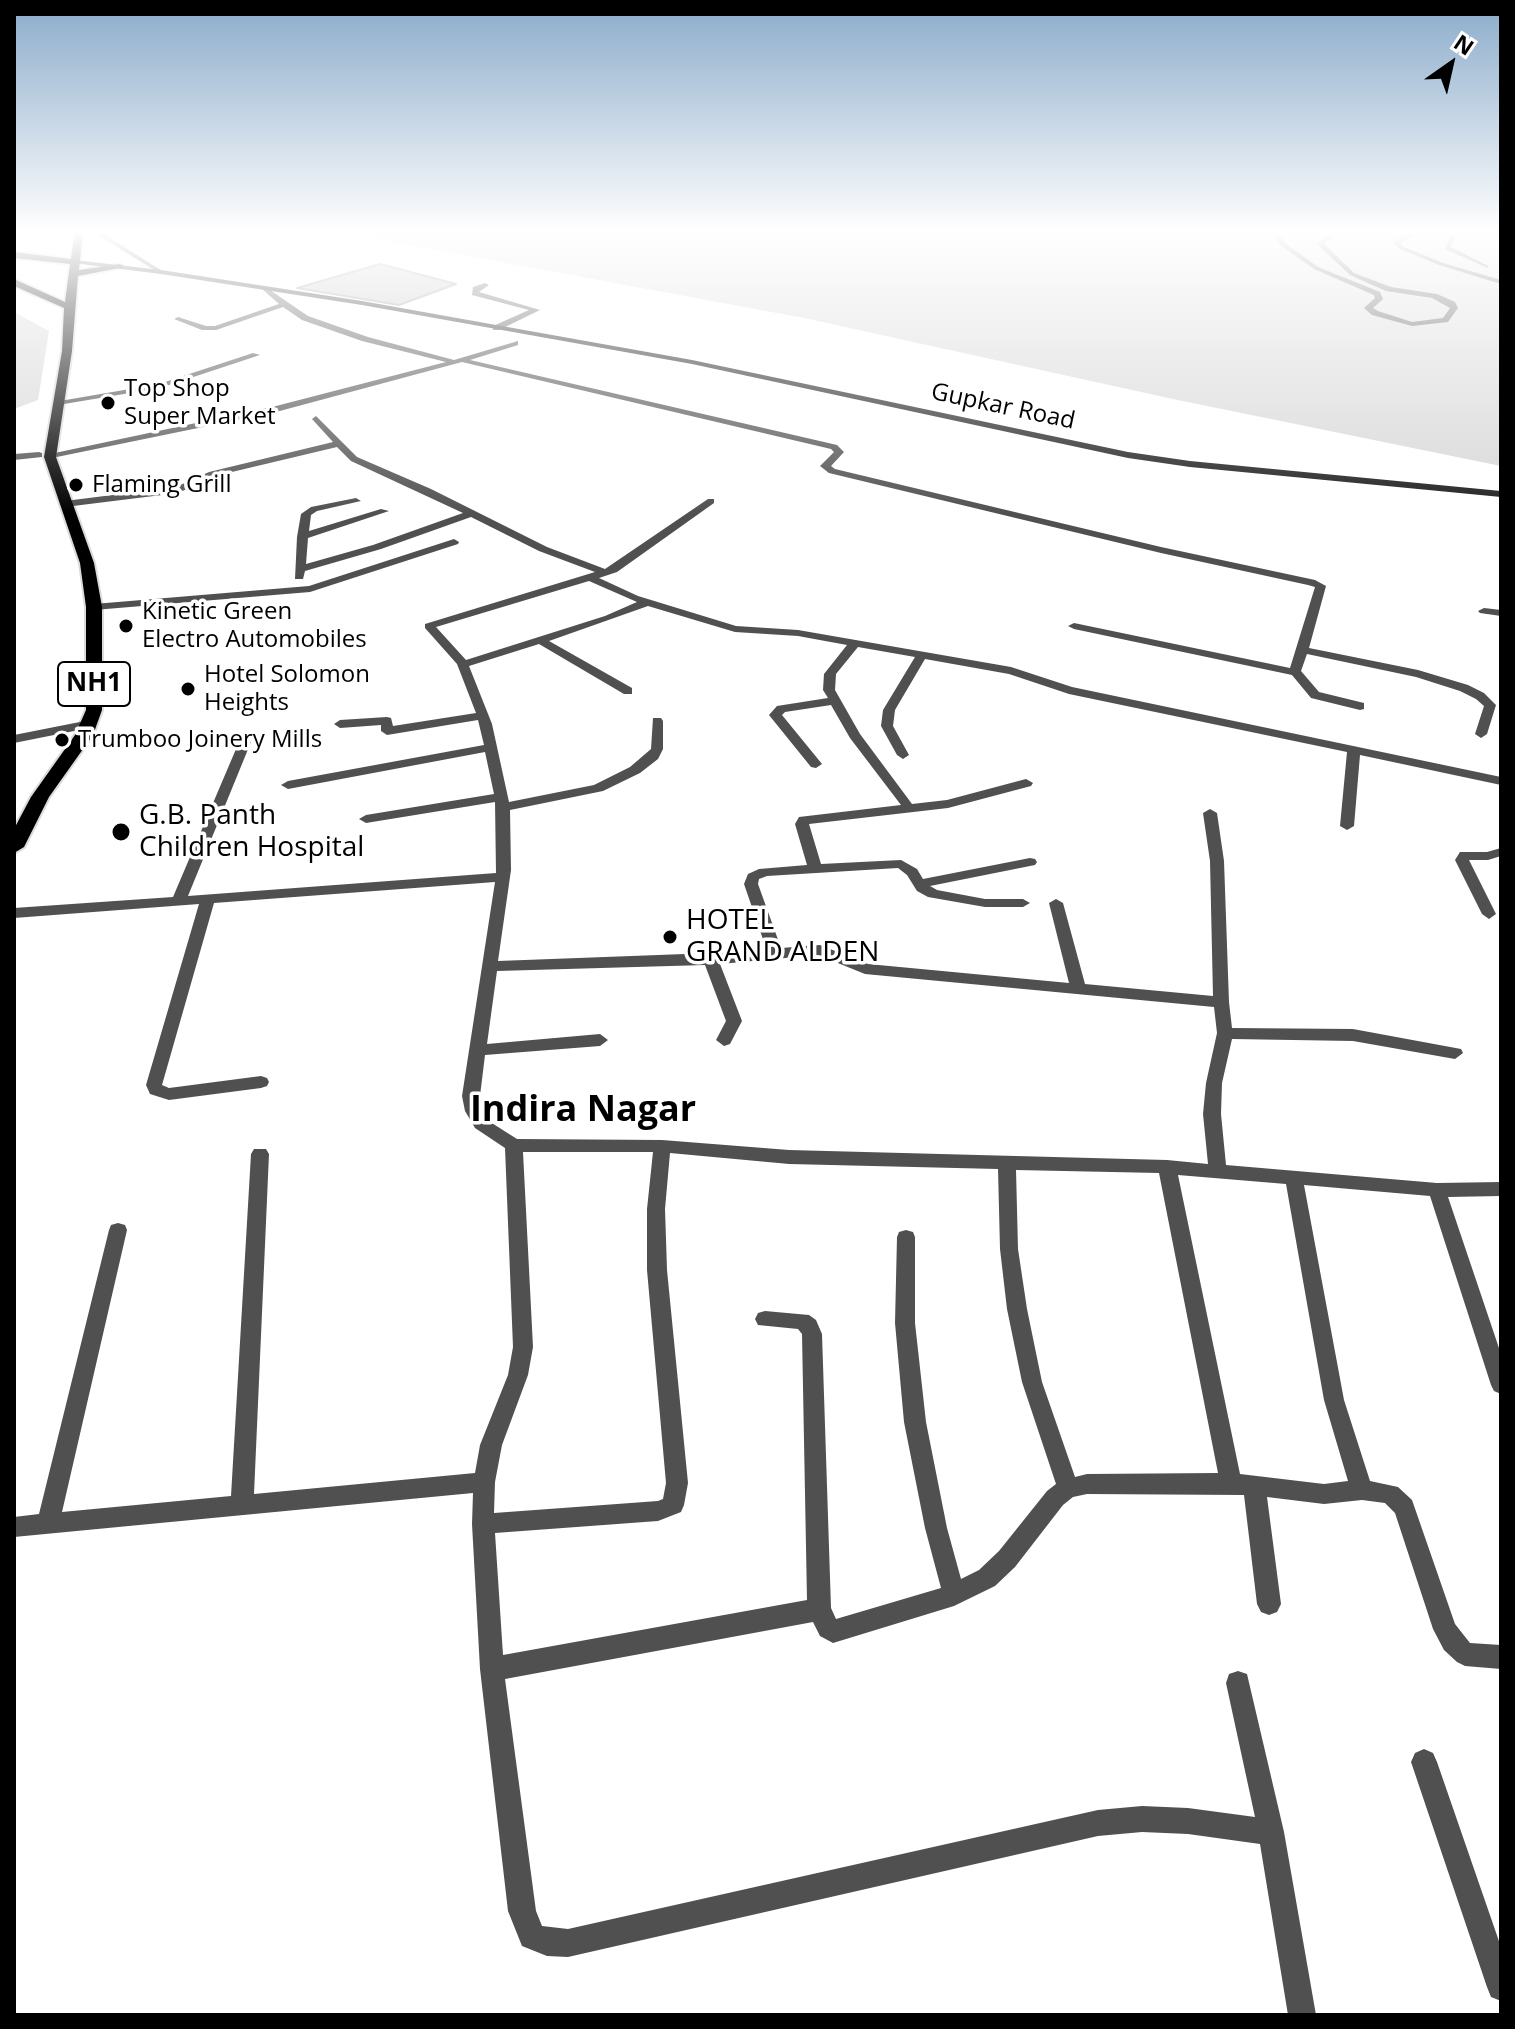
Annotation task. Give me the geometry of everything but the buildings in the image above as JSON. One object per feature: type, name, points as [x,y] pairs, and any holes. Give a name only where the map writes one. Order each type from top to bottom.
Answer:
[{"type":"highway","name":"NH1","points":[[44,456],[58,402],[63,326]]},
{"type":"highway","name":"NH1","points":[[14,847],[36,805],[90,724],[95,695],[94,607],[83,546],[44,456],[50,370]]},
{"type":"main road","name":"Gupkar Road","points":[[483,326],[776,378],[1128,455],[1221,468],[1501,494]]},
{"type":"street","points":[[198,326],[223,326]]},
{"type":"street","points":[[326,326],[459,361],[834,447],[839,452],[825,466],[832,471],[1130,543],[1317,583],[1321,589],[1312,609],[1295,671]]},
{"type":"street","points":[[496,328],[501,326]]},
{"type":"street","points":[[14,457],[44,456],[276,409],[459,361],[515,343]]},
{"type":"street","points":[[58,402],[160,386],[256,355]]},
{"type":"street","points":[[316,419],[354,459],[543,549],[604,572]]},
{"type":"street","points":[[65,504],[185,489],[212,474],[337,444]]},
{"type":"street","points":[[297,590],[306,514],[356,501]]},
{"type":"street","points":[[711,501],[621,566],[429,626],[462,665],[483,716],[502,802],[503,877],[471,1096],[481,1124],[514,1145],[662,1146],[789,1157],[1167,1167],[1437,1190],[1501,1189]]},
{"type":"street","points":[[302,537],[384,511]]},
{"type":"street","points":[[300,569],[377,547],[472,513]]},
{"type":"street","points":[[94,607],[297,590],[338,581],[454,542]]},
{"type":"street","points":[[589,577],[648,602],[735,629],[782,631],[1011,671],[1069,690],[1501,781]]},
{"type":"street","points":[[462,665],[609,618],[648,602]]},
{"type":"street","points":[[1484,611],[1501,613]]},
{"type":"street","points":[[1074,626],[1279,671],[1295,671]]},
{"type":"street","points":[[540,640],[628,691]]},
{"type":"street","points":[[855,643],[830,674],[829,690],[854,735],[906,803]]},
{"type":"street","points":[[1302,650],[1446,682],[1480,696],[1495,709],[1481,734]]},
{"type":"street","points":[[903,755],[887,726],[889,710],[922,655]]},
{"type":"street","points":[[1295,671],[1315,695],[1360,706]]},
{"type":"street","points":[[816,764],[775,715],[781,709],[834,701]]},
{"type":"street","points":[[340,724],[387,721],[387,731],[483,716]]},
{"type":"street","points":[[366,819],[598,788],[635,770],[653,756],[657,749],[657,721]]},
{"type":"street","points":[[14,739],[90,724]]},
{"type":"street","points":[[178,902],[245,742]]},
{"type":"street","points":[[288,785],[491,747]]},
{"type":"street","points":[[1347,826],[1354,750]]},
{"type":"street","points":[[815,869],[802,824],[804,820],[948,804],[1026,783]]},
{"type":"street","points":[[1210,813],[1217,861],[1221,1002],[1225,1033],[1214,1083],[1212,1114],[1218,1173]]},
{"type":"street","points":[[1489,914],[1462,860],[1465,855],[1488,856],[1501,852]]},
{"type":"street","points":[[919,884],[1030,862]]},
{"type":"street","points":[[773,953],[751,880],[764,872],[901,864],[912,872],[926,892],[1000,905],[1023,903]]},
{"type":"street","points":[[14,913],[503,877]]},
{"type":"street","points":[[207,900],[154,1085],[156,1090],[169,1094],[261,1082]]},
{"type":"street","points":[[1056,903],[1079,990]]},
{"type":"street","points":[[491,966],[711,960],[820,950],[865,969],[1221,1002]]},
{"type":"street","points":[[711,960],[734,1021],[724,1040]]},
{"type":"street","points":[[1225,1033],[1353,1035],[1455,1053]]},
{"type":"street","points":[[478,1050],[600,1040]]},
{"type":"street","points":[[514,1145],[523,1347],[518,1375],[491,1445],[484,1482],[483,1524],[492,1669],[522,1911],[532,1936],[547,1942],[568,1943],[1098,1823],[1142,1819],[1188,1821],[1271,1832]]},
{"type":"street","points":[[483,1524],[658,1511],[673,1505],[677,1483],[657,1270],[656,1209],[662,1146]]},
{"type":"street","points":[[242,1505],[260,1154]]},
{"type":"street","points":[[1007,1163],[1009,1249],[1017,1309],[1032,1382],[1068,1488]]},
{"type":"street","points":[[1167,1167],[1269,1604]]},
{"type":"street","points":[[1294,1178],[1334,1400],[1362,1490]]},
{"type":"street","points":[[1437,1190],[1501,1385]]},
{"type":"street","points":[[48,1524],[118,1230]]},
{"type":"street","points":[[906,1237],[905,1323],[912,1397],[936,1528],[954,1595]]},
{"type":"street","points":[[765,1319],[802,1321],[809,1326],[812,1334],[819,1609],[828,1628],[833,1631],[954,1595],[987,1578],[1007,1559],[1055,1498],[1068,1488],[1087,1484],[1243,1483],[1324,1494],[1362,1490],[1390,1494],[1404,1507],[1452,1642],[1465,1654],[1501,1657]]},
{"type":"street","points":[[14,1527],[484,1482]]},
{"type":"street","points":[[492,1669],[819,1609]]},
{"type":"street","points":[[1238,1683],[1271,1832],[1302,2015]]},
{"type":"street","points":[[1424,1762],[1501,1987]]},
{"type":"shaded area","points":[[14,326],[39,326],[49,331],[38,400],[14,409]]},
{"type":"shaded area","points":[[839,326],[1501,326],[1501,466],[1173,399]]},
{"type":"place","name":"Top Shop Super Market","points":[[108,403]]},
{"type":"place","name":"Flaming Grill","points":[[76,485]]},
{"type":"place","name":"Kinetic Green Electro Automobiles","points":[[126,626]]},
{"type":"place","name":"Hotel Solomon Heights","points":[[188,689]]},
{"type":"place","name":"Trumboo Joinery Mills","points":[[62,740]]},
{"type":"place","name":"G.B. Panth Children Hospital","points":[[121,832]]},
{"type":"place","name":"HOTEL GRAND ALDEN","points":[[670,937]]},
{"type":"district","name":"Indira Nagar","points":[[583,1111]]}]
